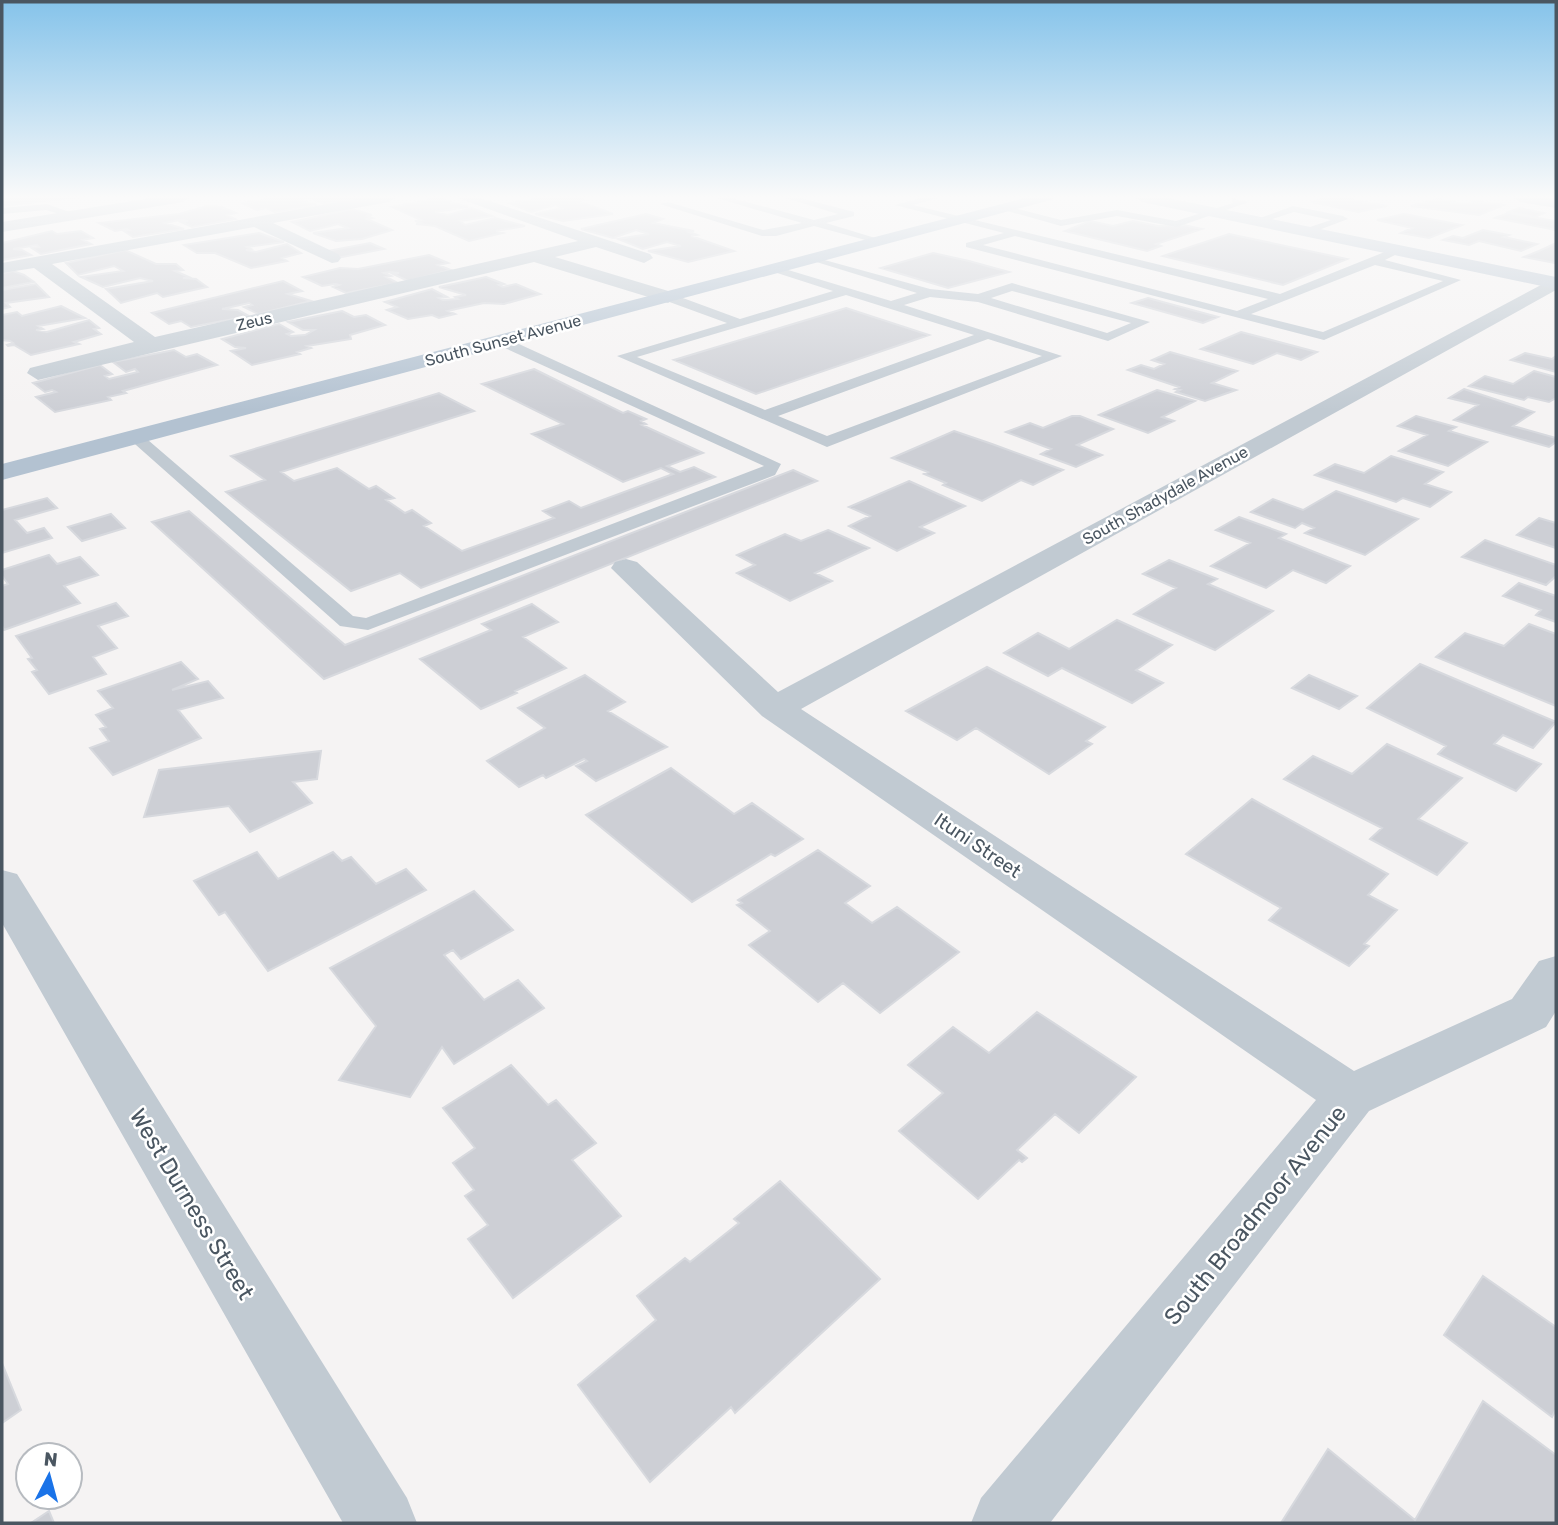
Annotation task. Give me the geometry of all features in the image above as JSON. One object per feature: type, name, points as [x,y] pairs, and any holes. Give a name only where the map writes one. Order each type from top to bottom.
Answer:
[{"type":"main road","name":"South Sunset Avenue","points":[[2,472],[778,268]]},
{"type":"street","points":[[46,268],[151,344]]},
{"type":"street","name":"Zeus","points":[[38,373],[151,344],[486,268]]},
{"type":"street","points":[[572,268],[668,297]]},
{"type":"street","points":[[1485,268],[1556,283]]},
{"type":"street","name":"South Shadydale Avenue","points":[[775,708],[1556,283]]},
{"type":"street","name":"Ituni Street","points":[[626,568],[775,708],[1351,1096]]},
{"type":"street","name":"West Durness Street","points":[[2,885],[382,1523]]},
{"type":"street","name":"South Broadmoor Avenue","points":[[1006,1523],[1351,1096],[1529,1013],[1556,974]]},
{"type":"lane","points":[[847,268],[929,293],[979,298],[1108,337],[1144,323],[1012,287],[979,298]]},
{"type":"lane","points":[[1059,268],[1324,336],[1455,280],[1405,268]]},
{"type":"lane","points":[[1158,268],[1282,298]]},
{"type":"lane","points":[[1238,315],[1356,268]]},
{"type":"lane","points":[[775,269],[892,305],[1055,356],[827,442],[624,356],[846,291]]},
{"type":"lane","points":[[892,305],[929,293]]},
{"type":"lane","points":[[668,297],[740,323]]},
{"type":"lane","points":[[765,415],[987,335]]},
{"type":"lane","points":[[135,437],[347,622],[357,624],[368,624],[769,471],[772,467],[773,464],[502,341]]},
{"type":"building","points":[[71,268],[105,268],[78,275]]},
{"type":"building","points":[[118,268],[181,268],[183,270],[175,271],[189,277],[183,278],[196,279],[207,287],[163,297],[157,293],[121,303],[106,289],[153,281],[140,278],[103,287],[81,277],[123,271]]},
{"type":"building","points":[[339,268],[451,270],[408,281],[393,274],[399,273],[384,273],[398,283],[346,293],[333,287],[339,285],[322,286],[303,277]]},
{"type":"building","points":[[882,268],[995,268],[1009,272],[948,288]]},
{"type":"building","points":[[1213,268],[1324,268],[1283,285]]},
{"type":"building","points":[[13,271],[34,282],[2,288],[2,273]]},
{"type":"building","points":[[486,277],[504,284],[499,285],[503,287],[516,284],[540,294],[504,304],[484,303],[456,309],[448,311],[455,314],[439,318],[432,315],[408,319],[387,310],[397,307],[385,302],[432,289],[447,297],[439,298],[443,300],[458,299],[455,297],[466,295],[439,287]]},
{"type":"building","points":[[283,281],[302,291],[288,294],[311,301],[258,314],[244,307],[252,305],[249,303],[222,309],[238,310],[249,316],[191,327],[181,321],[169,324],[152,313]]},
{"type":"building","points":[[36,284],[49,297],[6,303],[10,307],[2,309],[2,290]]},
{"type":"building","points":[[1148,298],[1218,317],[1203,323],[1132,303]]},
{"type":"building","points":[[61,306],[85,318],[38,326],[43,329],[36,330],[47,332],[89,320],[99,328],[94,329],[101,334],[74,342],[79,344],[31,355],[14,345],[8,346],[13,343],[10,341],[2,340],[2,315],[17,312],[22,316]]},
{"type":"building","points":[[846,308],[929,335],[756,394],[674,360]]},
{"type":"building","points":[[342,311],[354,317],[366,315],[385,325],[350,335],[351,339],[307,346],[311,348],[297,352],[300,354],[252,365],[231,351],[246,348],[235,347],[222,339],[279,324],[293,332],[287,334],[291,336],[305,335],[314,330],[303,330],[288,322]]},
{"type":"building","points":[[1241,332],[1317,352],[1301,360],[1277,353],[1253,364],[1201,349]]},
{"type":"building","points":[[174,350],[186,357],[197,354],[217,365],[123,391],[126,393],[108,397],[111,400],[55,412],[36,397],[56,392],[45,392],[33,383],[100,365],[112,374],[105,376],[109,379],[138,372],[135,369],[126,372],[113,362]]},
{"type":"building","points":[[1170,352],[1237,371],[1212,383],[1236,390],[1205,401],[1176,392],[1180,390],[1175,389],[1179,387],[1128,370],[1141,365],[1154,369],[1164,364],[1152,360]]},
{"type":"building","points":[[1525,353],[1552,359],[1556,356],[1556,372],[1511,360]]},
{"type":"building","points":[[534,369],[623,413],[628,411],[646,419],[641,421],[646,424],[642,425],[703,453],[667,466],[680,472],[694,467],[715,477],[421,588],[400,573],[351,591],[226,492],[265,480],[231,456],[439,393],[474,411],[281,472],[294,481],[337,468],[369,489],[376,486],[394,498],[386,500],[405,513],[412,510],[431,523],[424,526],[462,551],[554,518],[543,511],[569,501],[581,508],[673,474],[661,468],[623,482],[532,434],[563,424],[482,384]]},
{"type":"building","points":[[1534,371],[1556,377],[1556,398],[1549,402],[1528,397],[1524,400],[1469,386],[1485,376],[1513,384]]},
{"type":"building","points":[[1464,389],[1534,412],[1513,426],[1556,438],[1556,442],[1549,447],[1454,420],[1478,405],[1449,398]]},
{"type":"building","points":[[1157,390],[1195,401],[1162,417],[1174,421],[1148,433],[1099,415]]},
{"type":"building","points":[[1072,416],[1080,416],[1113,429],[1077,445],[1102,455],[1076,467],[1041,454],[1051,449],[1006,432],[1030,423],[1043,428]]},
{"type":"building","points":[[1416,416],[1456,427],[1449,431],[1487,442],[1448,466],[1399,451],[1427,435],[1398,426]]},
{"type":"building","points":[[954,431],[1063,470],[1033,485],[1021,480],[982,501],[924,474],[928,472],[892,458]]},
{"type":"building","points":[[1391,456],[1443,472],[1425,484],[1451,492],[1430,507],[1403,498],[1396,502],[1315,475],[1335,464],[1364,473]]},
{"type":"building","points":[[793,470],[817,481],[324,679],[152,522],[189,511],[345,645]]},
{"type":"building","points":[[909,481],[965,506],[920,527],[934,533],[897,551],[849,526],[870,516],[849,507]]},
{"type":"building","points":[[1336,491],[1418,519],[1365,555],[1305,533],[1314,528],[1302,523],[1295,528],[1251,512],[1273,499],[1303,510]]},
{"type":"building","points":[[47,498],[57,508],[15,520],[27,533],[44,528],[52,538],[2,553],[2,510]]},
{"type":"building","points":[[111,514],[125,528],[82,541],[68,527]]},
{"type":"building","points":[[1239,517],[1286,534],[1279,538],[1350,566],[1326,583],[1293,570],[1266,588],[1211,566],[1250,543],[1216,530]]},
{"type":"building","points":[[1539,518],[1556,523],[1556,548],[1517,535]]},
{"type":"building","points":[[828,530],[869,548],[815,573],[832,581],[790,601],[737,573],[755,565],[737,555],[785,534],[801,541]]},
{"type":"building","points":[[1485,540],[1556,565],[1556,576],[1546,585],[1462,557]]},
{"type":"building","points":[[49,555],[57,564],[80,557],[98,575],[64,586],[80,603],[4,630],[2,586],[8,584],[2,576],[2,570]]},
{"type":"building","points":[[1169,560],[1217,579],[1208,584],[1273,611],[1215,650],[1134,614],[1176,588],[1143,574]]},
{"type":"building","points":[[1519,583],[1556,596],[1556,622],[1536,615],[1541,610],[1503,596]]},
{"type":"building","points":[[116,603],[128,616],[98,626],[117,648],[93,657],[106,674],[49,694],[32,672],[37,670],[28,659],[32,658],[16,636]]},
{"type":"building","points":[[532,604],[558,622],[523,637],[566,668],[515,691],[517,693],[481,709],[420,659],[491,630],[482,624]]},
{"type":"building","points":[[1117,620],[1172,645],[1136,670],[1163,683],[1132,703],[1062,668],[1048,676],[1004,653],[1038,633],[1069,649]]},
{"type":"building","points":[[1529,624],[1556,634],[1556,706],[1436,657],[1465,633],[1504,646]]},
{"type":"building","points":[[181,662],[198,679],[172,690],[208,681],[223,698],[178,710],[201,738],[113,775],[90,748],[109,741],[100,729],[106,727],[96,715],[113,708],[98,691]]},
{"type":"building","points":[[1420,664],[1556,722],[1533,748],[1503,735],[1494,744],[1541,764],[1516,791],[1438,754],[1446,746],[1367,708]]},
{"type":"building","points":[[987,667],[1105,727],[1086,741],[1092,744],[1049,774],[976,728],[957,740],[906,711]]},
{"type":"building","points":[[585,675],[625,702],[608,711],[667,747],[596,781],[576,766],[587,761],[584,759],[546,778],[543,775],[519,787],[487,761],[545,728],[518,708]]},
{"type":"building","points":[[1309,675],[1357,696],[1339,709],[1292,688]]},
{"type":"building","points":[[1387,744],[1462,778],[1418,819],[1467,843],[1437,875],[1370,839],[1382,828],[1284,779],[1313,756],[1352,774]]},
{"type":"building","points":[[321,751],[317,779],[293,782],[312,803],[250,832],[229,806],[144,817],[159,770]]},
{"type":"building","points":[[671,768],[734,814],[752,803],[803,839],[775,856],[771,854],[692,902],[586,815]]},
{"type":"building","points":[[1252,799],[1388,874],[1368,895],[1397,910],[1364,944],[1369,946],[1349,966],[1269,920],[1281,908],[1186,854]]},
{"type":"building","points":[[818,850],[870,886],[845,903],[872,923],[897,907],[959,952],[880,1013],[843,983],[818,1002],[749,945],[770,931],[737,905],[742,903],[738,900]]},
{"type":"building","points":[[257,852],[278,879],[333,852],[342,861],[351,857],[376,884],[406,869],[426,890],[268,971],[225,912],[219,915],[194,881]]},
{"type":"building","points":[[474,891],[513,930],[461,959],[453,950],[444,955],[484,1000],[518,980],[544,1008],[454,1064],[442,1047],[410,1097],[339,1080],[376,1026],[330,968]]},
{"type":"building","points":[[1037,1012],[1136,1077],[1079,1133],[1055,1114],[1017,1150],[1027,1158],[1022,1162],[1019,1160],[978,1199],[899,1131],[943,1093],[908,1065],[953,1027],[989,1053]]},
{"type":"building","points":[[511,1065],[548,1105],[556,1100],[596,1143],[572,1160],[621,1216],[513,1298],[468,1239],[488,1225],[465,1196],[474,1190],[453,1163],[475,1148],[443,1108]]},
{"type":"building","points":[[780,1181],[880,1279],[735,1413],[731,1407],[650,1482],[578,1385],[656,1320],[637,1296],[685,1258],[690,1262],[739,1223],[734,1219]]},
{"type":"building","points":[[1483,1276],[1556,1327],[1556,1409],[1552,1417],[1444,1335]]},
{"type":"building","points":[[2,1363],[21,1410],[2,1423]]},
{"type":"building","points":[[1483,1401],[1556,1455],[1556,1523],[1281,1523],[1328,1449],[1415,1520]]},
{"type":"building","points":[[49,1511],[54,1523],[31,1523]]}]
